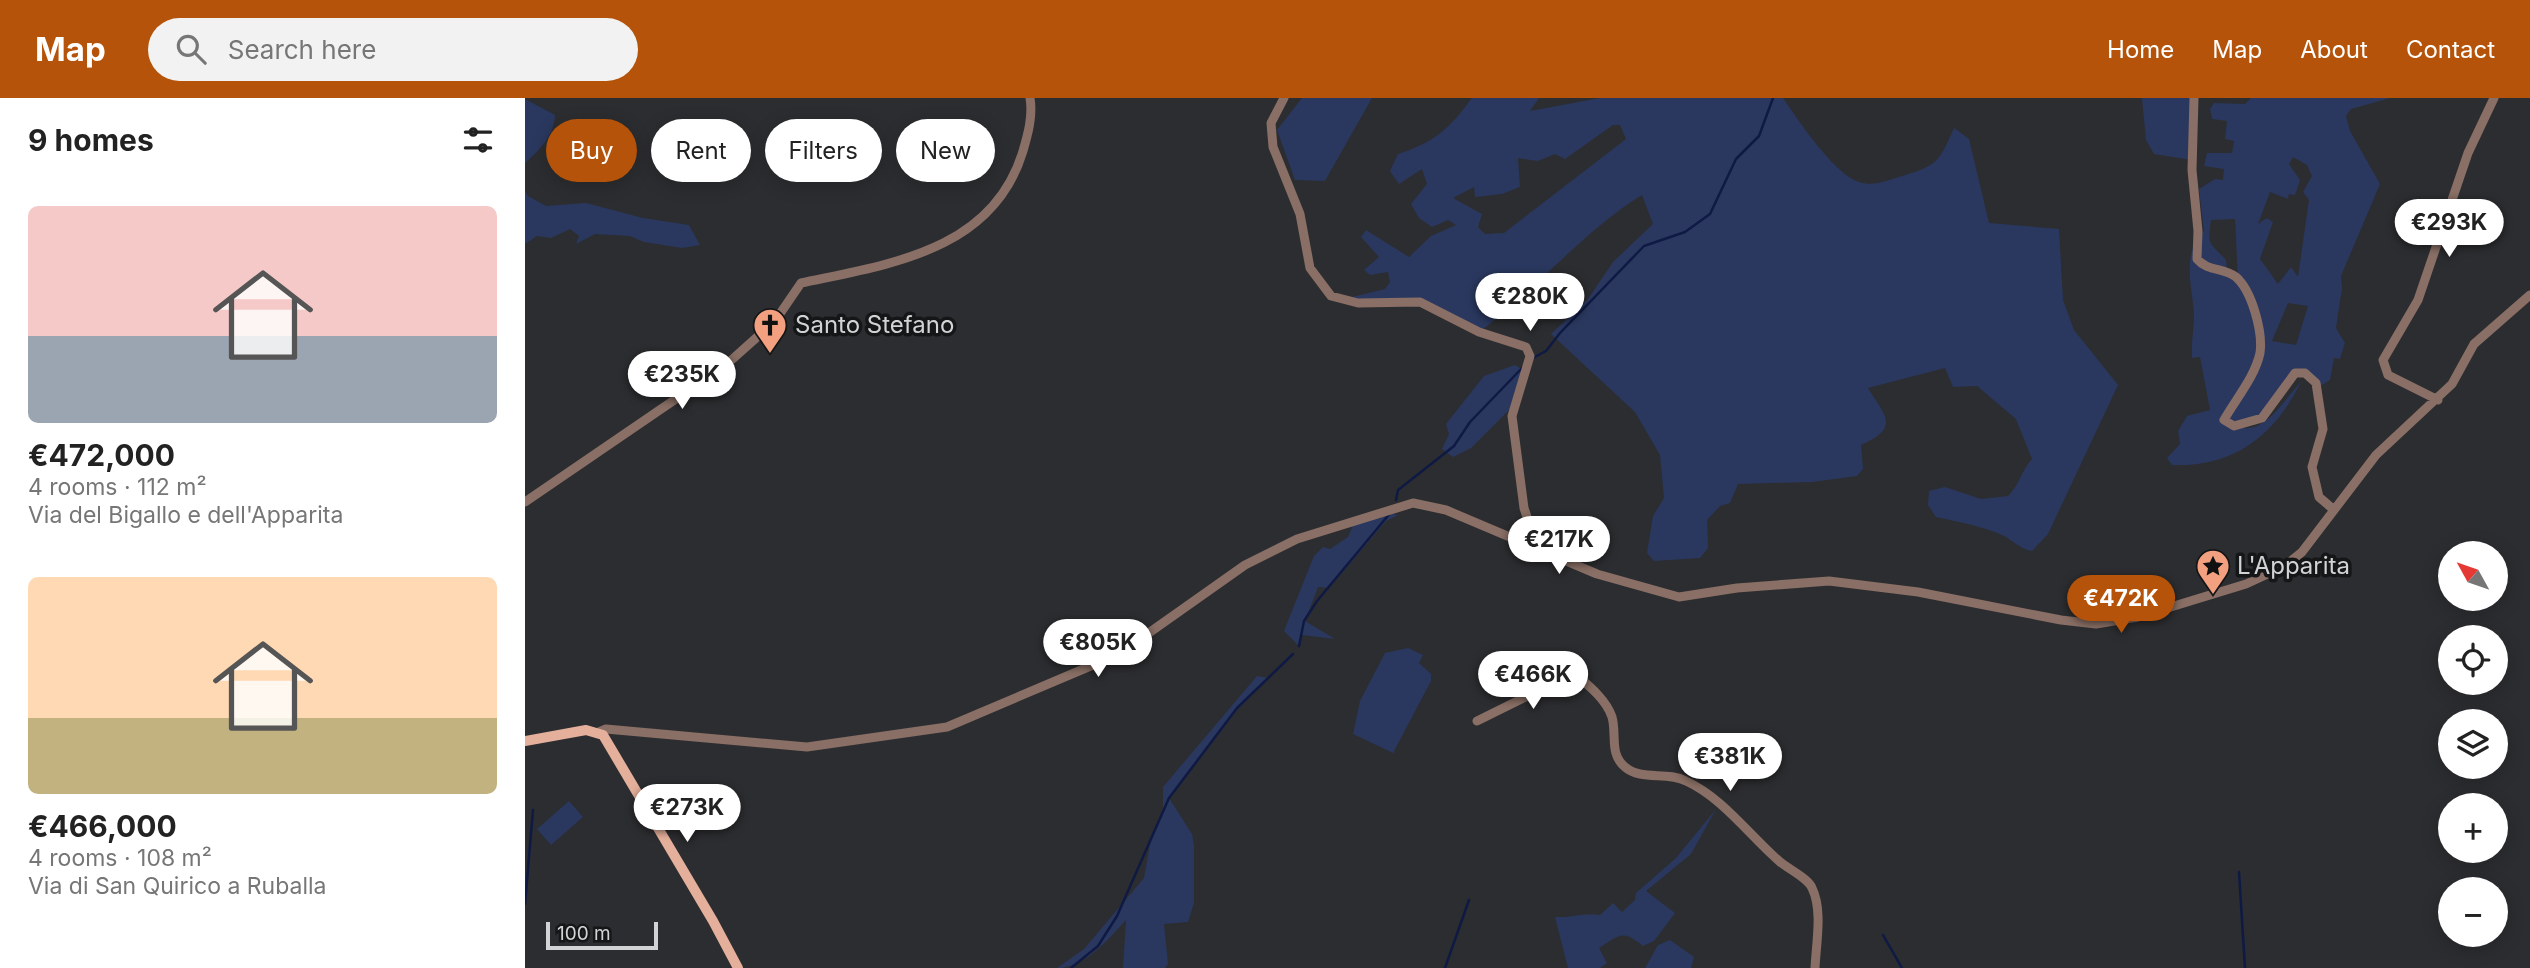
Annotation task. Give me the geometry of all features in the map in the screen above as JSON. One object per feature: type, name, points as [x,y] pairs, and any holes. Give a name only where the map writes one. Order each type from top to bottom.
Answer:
[{"type":"main road","points":[[525,741],[571,731],[602,735],[713,921],[738,968]]},
{"type":"street","points":[[525,502],[727,364],[775,321],[801,283],[879,265],[963,235],[981,221],[999,202],[1019,164],[1032,110],[1030,98]]},
{"type":"street","points":[[1284,98],[1271,123],[1273,147],[1300,214],[1309,265],[1331,296],[1358,303],[1420,302],[1479,332],[1526,348],[1530,356],[1514,405],[1513,428],[1524,508],[1532,532],[1548,555]]},
{"type":"street","points":[[2194,98],[2192,170],[2199,231],[2197,260],[2203,265],[2227,271],[2238,279],[2253,307],[2260,352],[2248,380],[2224,420],[2234,426],[2262,418],[2295,373],[2305,373],[2316,383],[2323,429],[2312,467],[2319,496],[2335,510]]},
{"type":"street","points":[[2438,400],[2388,375],[2383,360],[2417,300],[2468,153],[2494,98]]},
{"type":"street","points":[[602,735],[617,731],[807,747],[947,727],[1119,654],[1245,565],[1297,539],[1406,504],[1428,504],[1446,510],[1597,574],[1679,597],[1737,588],[1829,581],[1918,592],[2061,620],[2096,624],[2192,603],[2246,584],[2285,566],[2310,546],[2376,455],[2438,400],[2461,370],[2479,337],[2530,295]]},
{"type":"street","points":[[1478,721],[1574,673],[1595,692],[1609,710],[1615,752],[1627,769],[1636,774],[1664,774],[1686,780],[1705,792],[1748,835],[1810,884],[1817,914],[1815,968]]},
{"type":"shaded area","points":[[1302,98],[1372,98],[1325,181],[1295,180],[1277,130]]},
{"type":"shaded area","points":[[1472,98],[1539,98],[1530,111],[1600,98],[1783,98],[1817,145],[1839,169],[1859,182],[1870,184],[1914,172],[1936,161],[1954,128],[1969,139],[1989,223],[2059,229],[2063,300],[2074,330],[2118,385],[2048,534],[2032,551],[1994,532],[1936,517],[1928,505],[1929,491],[1945,487],[1981,499],[2008,496],[2032,459],[2016,419],[1977,386],[1953,387],[1945,368],[1868,388],[1886,420],[1881,432],[1861,445],[1863,469],[1857,476],[1812,482],[1738,484],[1730,503],[1720,506],[1707,520],[1708,548],[1700,558],[1654,561],[1647,553],[1653,516],[1664,498],[1660,455],[1635,412],[1551,334],[1588,299],[1613,262],[1653,224],[1642,195],[1599,226],[1479,332],[1420,302],[1358,303],[1352,297],[1385,289],[1390,282],[1388,272],[1370,275],[1364,270],[1379,257],[1361,237],[1366,230],[1409,257],[1431,236],[1456,225],[1448,220],[1432,227],[1419,218],[1411,204],[1427,184],[1422,169],[1399,184],[1390,171],[1398,154],[1432,139]],"holes":[[[1613,125],[1620,125],[1626,139],[1504,233],[1485,234],[1478,227],[1482,214],[1453,198],[1474,187],[1475,197],[1502,194],[1520,187],[1518,158],[1538,161],[1555,154],[1565,159]]]},
{"type":"shaded area","points":[[2142,98],[2194,98],[2192,160],[2154,154],[2146,140]]},
{"type":"shaded area","points":[[2251,98],[2390,98],[2351,109],[2346,116],[2350,131],[2380,184],[2341,276],[2342,288],[2336,328],[2345,343],[2340,359],[2334,358],[2330,380],[2317,388],[2316,383],[2295,373],[2262,418],[2235,426],[2255,427],[2264,422],[2301,382],[2265,433],[2233,454],[2194,464],[2172,465],[2167,458],[2180,444],[2178,431],[2187,416],[2210,410],[2200,357],[2192,358],[2194,314],[2190,260],[2192,250],[2204,231],[2199,189],[2215,179],[2223,180],[2224,169],[2204,166],[2207,153],[2232,153],[2234,141],[2225,139],[2227,121],[2212,119],[2210,109],[2214,103],[2245,104]],"holes":[[[2293,157],[2307,165],[2312,176],[2303,192],[2309,200],[2298,277],[2291,267],[2278,284],[2260,259],[2273,222],[2267,218],[2258,224],[2270,192],[2288,199],[2289,194],[2295,195],[2300,180],[2289,164]],[[2235,219],[2238,278],[2227,271],[2226,260],[2211,243],[2211,220]],[[2288,303],[2308,306],[2296,345],[2272,341]]]},
{"type":"shaded area","points":[[525,99],[555,115],[554,119],[546,119],[545,142],[525,163]]},
{"type":"shaded area","points":[[525,191],[528,196],[546,206],[586,203],[643,218],[689,225],[700,245],[682,248],[644,242],[630,236],[595,234],[576,244],[579,236],[570,229],[551,238],[537,236],[525,244]]},
{"type":"shaded area","points":[[1515,365],[1525,371],[1514,405],[1471,448],[1453,457],[1442,449],[1449,434],[1446,424],[1484,376]]},
{"type":"shaded area","points":[[1398,515],[1386,521],[1329,588],[1318,587],[1305,621],[1335,639],[1302,635],[1299,646],[1284,631],[1314,556],[1323,547],[1330,549],[1348,537],[1353,525]]},
{"type":"shaded area","points":[[1408,648],[1423,655],[1419,663],[1431,674],[1431,681],[1393,753],[1353,734],[1360,701],[1385,653]]},
{"type":"shaded area","points":[[1257,676],[1269,678],[1237,708],[1169,798],[1192,834],[1194,903],[1188,922],[1164,924],[1168,964],[1165,968],[1123,968],[1126,920],[1086,958],[1067,967],[1057,968],[1084,949],[1144,878],[1151,839],[1163,809],[1163,787]]},
{"type":"shaded area","points":[[569,801],[583,817],[551,845],[537,829]]},
{"type":"shaded area","points":[[1716,809],[1691,854],[1646,891],[1675,913],[1654,941],[1643,946],[1630,937],[1621,936],[1599,948],[1607,963],[1600,968],[1568,968],[1555,917],[1600,915],[1613,903],[1622,912],[1635,900],[1636,893],[1676,858]]},
{"type":"shaded area","points":[[1670,940],[1694,957],[1691,968],[1645,968],[1658,945]]},
{"type":"waterway","points":[[1533,358],[1546,351],[1644,246],[1685,232],[1710,214],[1736,159],[1759,136],[1773,98]]},
{"type":"waterway","points":[[1396,500],[1398,490],[1454,446],[1470,422],[1524,366]]},
{"type":"waterway","points":[[1299,646],[1304,621],[1317,601],[1391,512]]},
{"type":"waterway","points":[[1071,968],[1098,946],[1117,916],[1169,798],[1237,708],[1293,654]]},
{"type":"waterway","points":[[525,904],[533,810]]},
{"type":"waterway","points":[[2239,872],[2245,968]]},
{"type":"waterway","points":[[1445,968],[1469,900]]},
{"type":"waterway","points":[[1883,935],[1902,968]]},
{"type":"place","name":"Santo Stefano","points":[[770,355]]},
{"type":"place","name":"L'Apparita","points":[[2213,596]]}]
